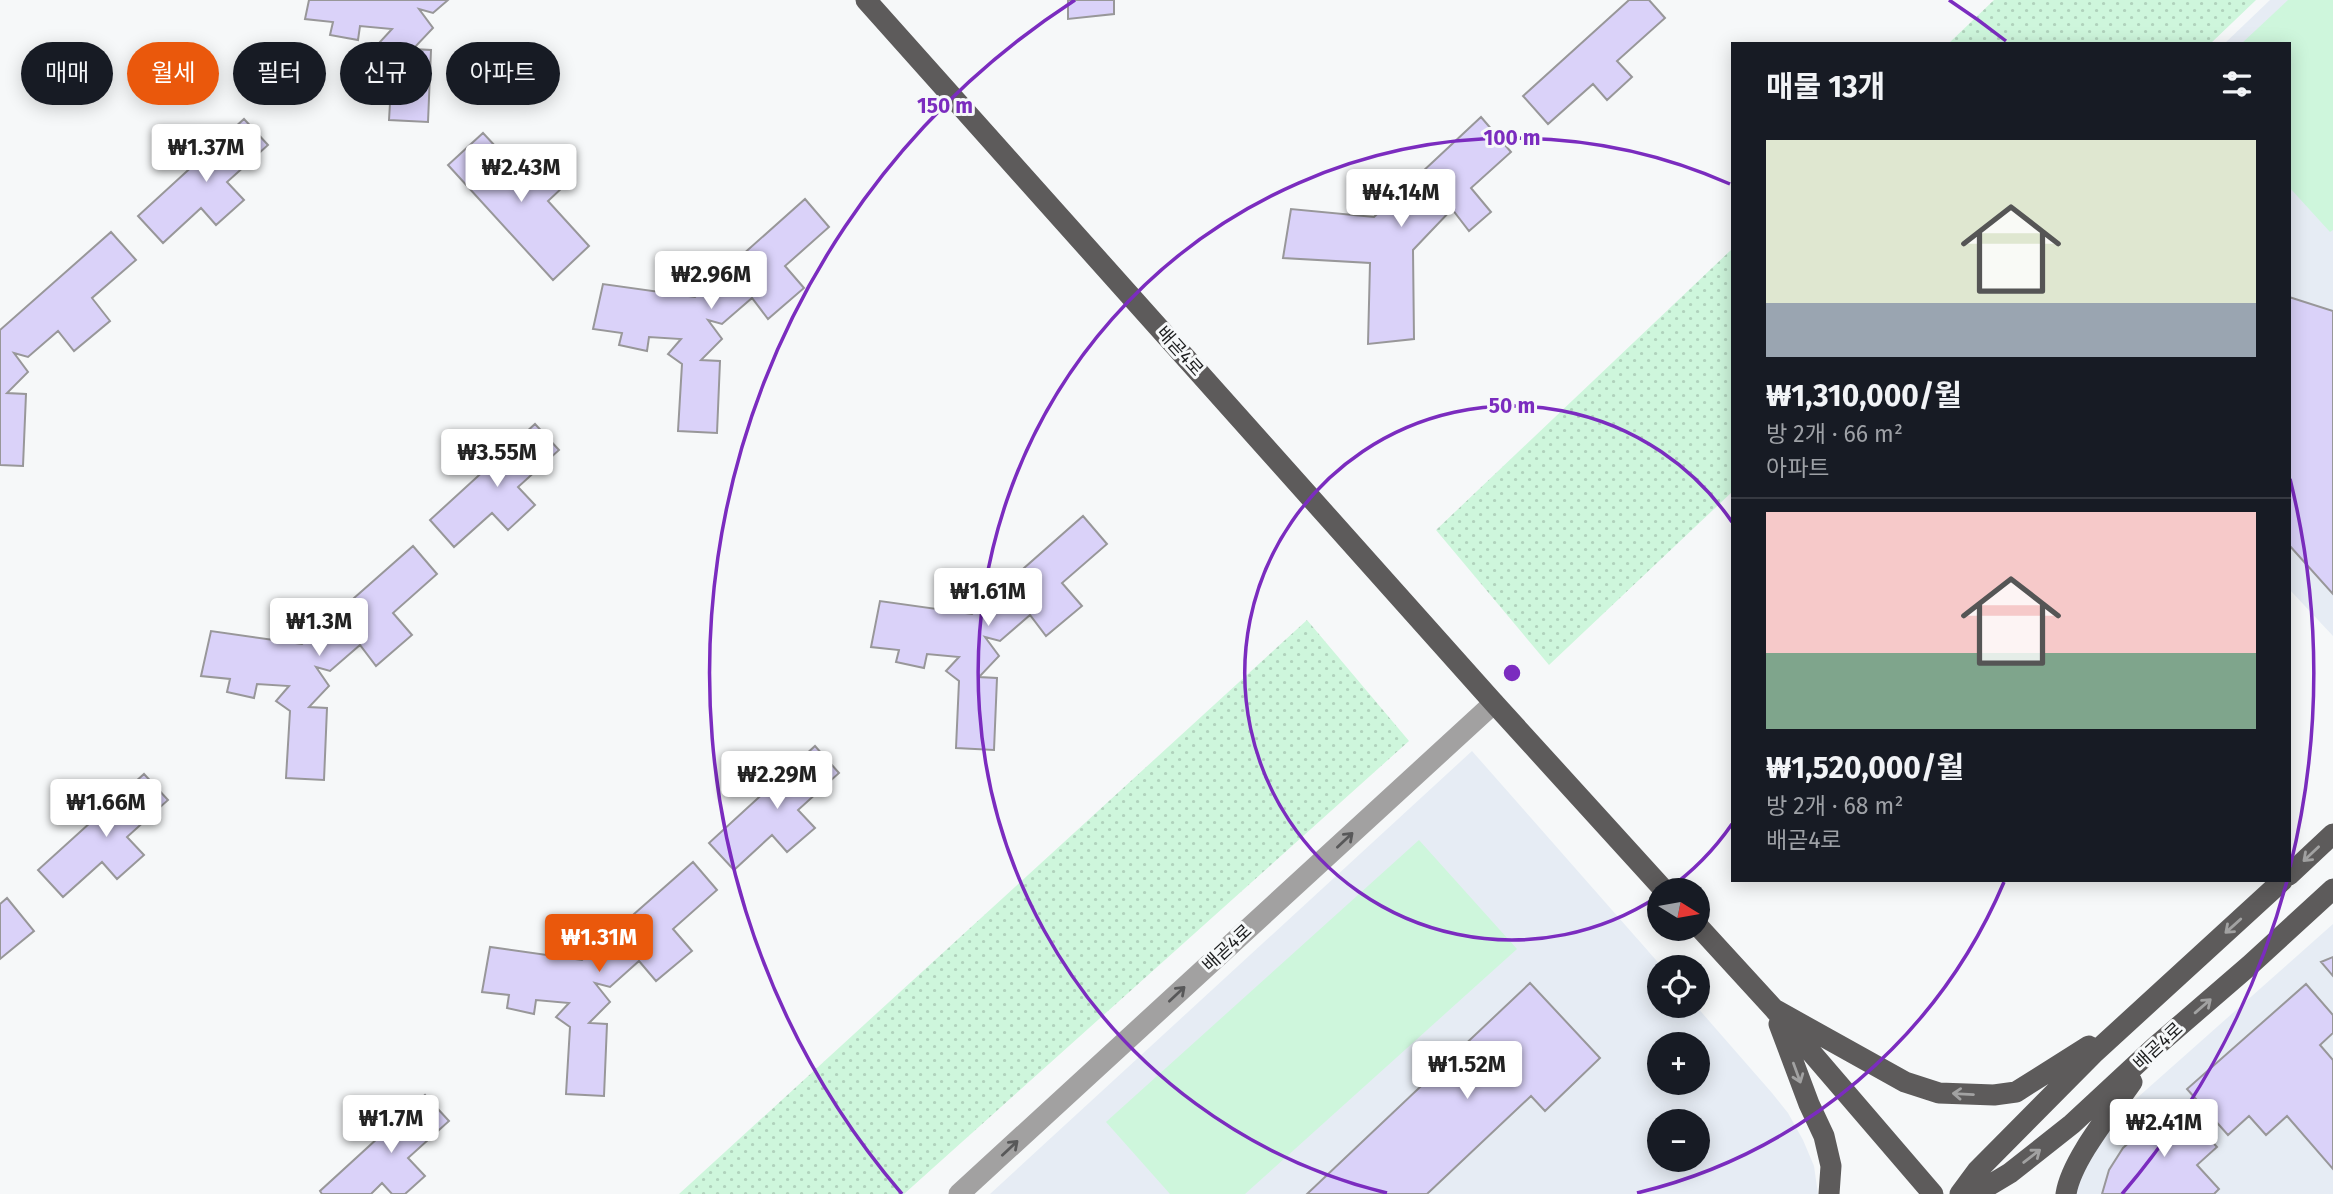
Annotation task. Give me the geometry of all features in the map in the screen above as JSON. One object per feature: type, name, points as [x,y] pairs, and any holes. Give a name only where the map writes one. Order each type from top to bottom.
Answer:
[{"type":"main road","name":"배곧4로","points":[[866,0],[1653,878]]},
{"type":"main road","points":[[2291,872],[2333,834]]},
{"type":"main road","points":[[1960,1194],[1977,1171],[2092,1054],[2281,882]]},
{"type":"main road","name":"배곧4로","points":[[1975,1194],[2010,1173],[2072,1124],[2333,889]]},
{"type":"main road","points":[[1710,939],[1933,1194]]},
{"type":"main road","points":[[1773,1009],[1905,1082],[1939,1093],[1970,1095],[2016,1092],[2132,1018]]},
{"type":"main road","points":[[1773,1009],[1824,1136],[1831,1166],[1829,1194]]},
{"type":"main road","points":[[2066,1194],[2067,1185],[2079,1160],[2155,1047]]},
{"type":"street","name":"배곧4로","points":[[959,1194],[1494,703]]},
{"type":"shaded area","points":[[2270,0],[2333,0],[2333,636],[2291,591],[2291,42],[2226,42]]},
{"type":"shaded area","points":[[1472,751],[1652,955],[1647,955],[1647,1018],[1706,1018],[1788,1113],[1814,1166],[1818,1194],[990,1194]]},
{"type":"shaded area","points":[[2333,924],[2333,1194],[2060,1194],[2066,1161]]},
{"type":"green space","points":[[1994,0],[2256,0],[2212,42],[1950,42]]},
{"type":"green space","points":[[2288,0],[2333,0],[2333,230],[2330,232],[2291,189],[2291,42],[2243,42]]},
{"type":"green space","points":[[1731,250],[1731,493],[1549,665],[1436,530]]},
{"type":"green space","points":[[1307,620],[1409,741],[904,1194],[679,1194]]},
{"type":"green space","points":[[1419,840],[1517,949],[1245,1194],[1170,1194],[1106,1122]]},
{"type":"building","points":[[309,0],[448,0],[433,13],[419,9],[433,28],[420,42],[380,42],[392,29],[360,26],[358,40],[330,35],[333,22],[305,19]]},
{"type":"building","points":[[1068,0],[1114,0],[1114,14],[1068,19]]},
{"type":"building","points":[[1629,0],[1649,0],[1665,18],[1617,61],[1632,77],[1607,100],[1593,84],[1548,124],[1523,96]]},
{"type":"building","points":[[390,105],[429,105],[428,122],[389,120]]},
{"type":"building","points":[[1481,117],[1511,152],[1471,188],[1491,212],[1469,231],[1452,209],[1413,250],[1414,339],[1368,344],[1370,263],[1283,258],[1291,209],[1374,217]]},
{"type":"building","points":[[244,119],[268,145],[227,182],[244,200],[216,225],[201,208],[163,243],[138,216]]},
{"type":"building","points":[[483,133],[524,177],[541,162],[563,187],[548,201],[589,246],[553,280],[448,165]]},
{"type":"building","points":[[805,199],[829,227],[785,266],[804,288],[768,319],[752,298],[722,324],[708,320],[722,339],[701,360],[720,361],[717,433],[678,431],[682,364],[668,354],[681,339],[649,337],[647,351],[619,345],[622,333],[593,329],[603,284],[695,297]]},
{"type":"building","points":[[111,232],[136,260],[92,298],[110,321],[74,351],[58,331],[28,357],[14,353],[28,372],[7,393],[26,394],[23,466],[0,465],[0,330]]},
{"type":"building","points":[[2291,298],[2333,311],[2333,594],[2291,547]]},
{"type":"building","points":[[535,424],[559,450],[518,487],[535,505],[508,530],[492,513],[454,547],[430,520]]},
{"type":"building","points":[[1083,516],[1107,544],[1062,583],[1082,606],[1046,636],[1030,615],[1000,641],[985,637],[999,656],[979,677],[997,678],[994,750],[956,748],[959,681],[946,671],[959,657],[927,654],[924,668],[896,662],[899,650],[871,647],[880,601],[972,614]]},
{"type":"building","points":[[413,546],[437,574],[393,613],[412,635],[376,666],[360,645],[330,671],[316,667],[329,686],[309,707],[327,708],[324,780],[286,778],[290,711],[276,701],[289,686],[257,684],[254,698],[227,692],[230,679],[201,676],[211,631],[302,644]]},
{"type":"building","points":[[815,746],[839,773],[798,810],[815,828],[787,852],[772,835],[734,870],[709,843]]},
{"type":"building","points":[[144,774],[168,800],[127,837],[144,855],[117,879],[102,862],[63,897],[38,870]]},
{"type":"building","points":[[693,862],[717,890],[673,929],[692,951],[656,981],[639,961],[610,987],[595,983],[610,1002],[589,1023],[607,1024],[604,1096],[566,1094],[570,1027],[556,1017],[569,1003],[536,1000],[534,1014],[507,1008],[509,995],[482,992],[490,947],[582,960]]},
{"type":"building","points":[[7,898],[34,931],[0,959],[0,904]]},
{"type":"building","points":[[2333,957],[2333,976],[2321,962]]},
{"type":"building","points":[[1530,983],[1600,1058],[1545,1111],[1531,1096],[1427,1194],[1307,1194]]},
{"type":"building","points":[[2306,984],[2333,1015],[2333,1033],[2320,1045],[2333,1060],[2333,1169],[2287,1116],[2266,1135],[2249,1116],[2228,1135],[2187,1089]]},
{"type":"building","points":[[425,1095],[449,1121],[408,1158],[425,1176],[405,1194],[392,1194],[382,1183],[371,1194],[322,1194],[320,1191]]},
{"type":"building","points":[[2175,1101],[2217,1147],[2197,1165],[2219,1189],[2214,1194],[2102,1194],[2109,1170],[2123,1148]]}]
